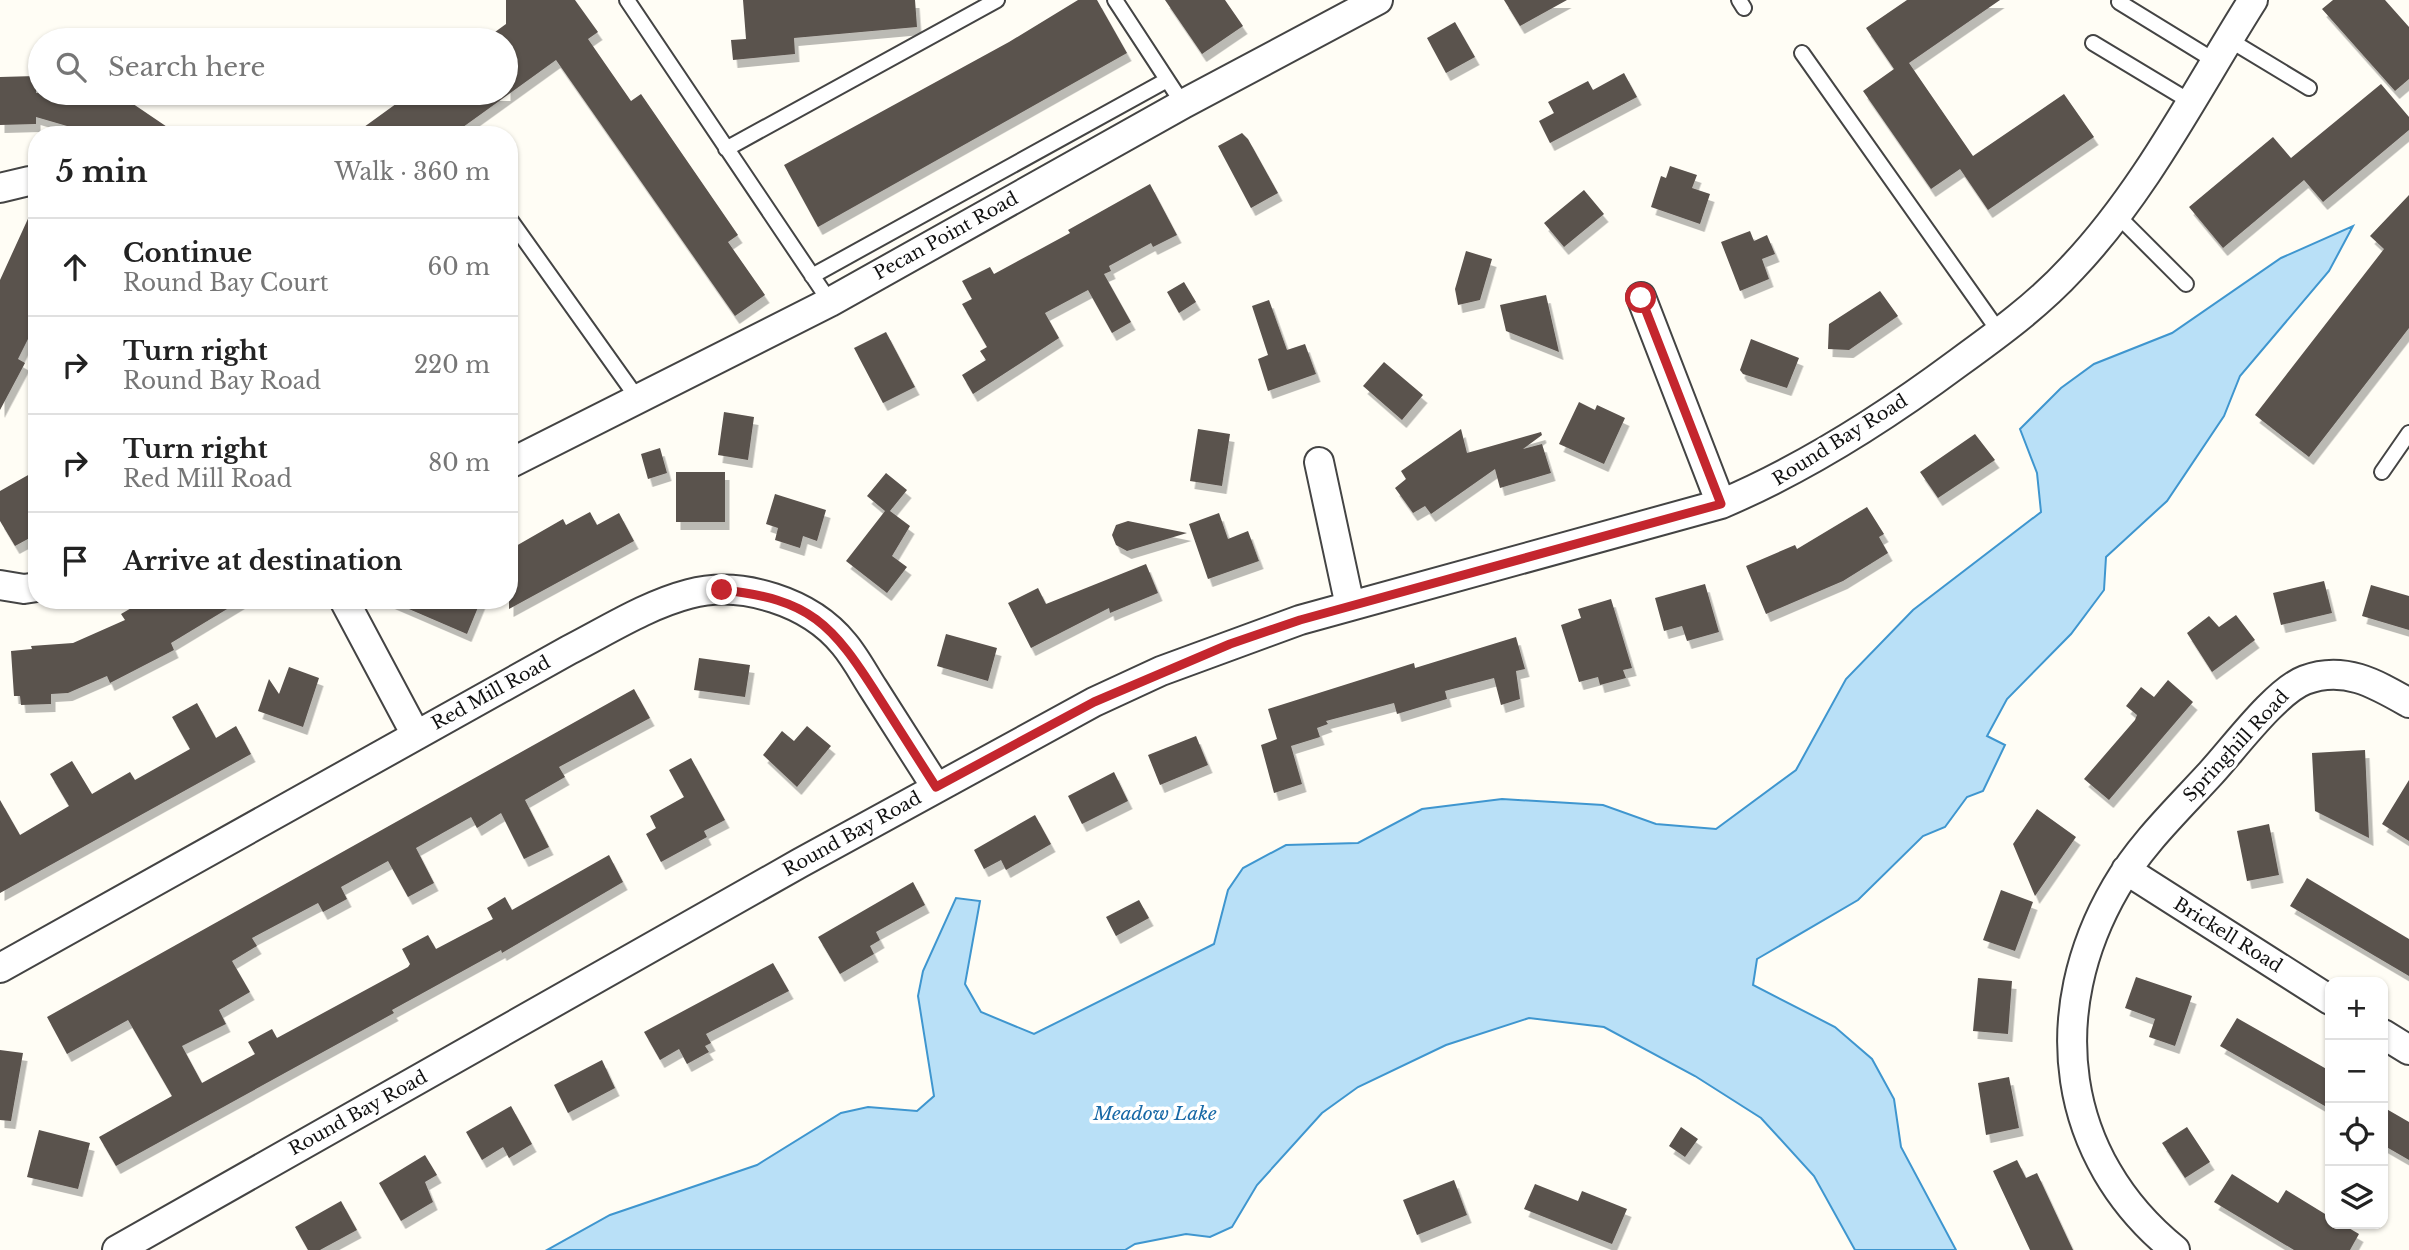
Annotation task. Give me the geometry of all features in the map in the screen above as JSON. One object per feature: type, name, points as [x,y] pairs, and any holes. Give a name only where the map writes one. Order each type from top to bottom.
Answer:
[{"type":"street","name":"Pecan Point Road","points":[[518,459],[830,302],[1183,104],[1378,0]]},
{"type":"street","name":"Round Bay Road","points":[[117,1250],[936,787],[1094,702],[1161,671],[1230,644],[1350,606],[1721,504],[1774,482],[1822,455],[1929,385],[2023,315],[2073,268],[2116,214],[2191,102],[2253,0]]},
{"type":"street","points":[[0,188],[28,181]]},
{"type":"street","points":[[1641,298],[1721,504]]},
{"type":"street","points":[[1319,462],[1350,606]]},
{"type":"street","points":[[0,585],[28,588]]},
{"type":"street","name":"Red Mill Road","points":[[0,968],[416,735],[656,605],[691,593],[735,591],[760,594],[789,603],[816,618],[844,643],[936,787]]},
{"type":"street","points":[[349,609],[416,735]]},
{"type":"street","name":"Springhill Road","points":[[2175,1250],[2156,1234],[2128,1203],[2109,1176],[2088,1133],[2076,1095],[2071,1055],[2072,1008],[2080,969],[2095,928],[2126,870],[2152,837],[2289,688],[2329,674],[2352,676],[2374,682],[2409,704]]},
{"type":"street","name":"Brickell Road","points":[[2126,870],[2325,997]]},
{"type":"street","points":[[2388,1037],[2409,1050]]},
{"type":"lane","points":[[627,0],[830,302]]},
{"type":"lane","points":[[726,149],[997,0]]},
{"type":"lane","points":[[1115,0],[1183,104]]},
{"type":"lane","points":[[2119,2],[2309,88]]},
{"type":"lane","points":[[2094,43],[2191,102]]},
{"type":"lane","points":[[1802,53],[2000,332]]},
{"type":"lane","points":[[812,276],[1167,80]]},
{"type":"lane","points":[[2116,214],[2186,284]]},
{"type":"lane","points":[[518,231],[638,399]]},
{"type":"lane","points":[[2382,472],[2409,433]]},
{"type":"water","name":"Meadow Lake","points":[[2353,226],[2329,271],[2240,376],[2224,416],[2167,501],[2106,557],[2104,590],[2071,634],[2007,699],[1987,736],[2005,745],[1983,791],[1967,797],[1945,827],[1923,836],[1858,900],[1757,959],[1753,985],[1835,1027],[1872,1059],[1894,1099],[1901,1147],[1956,1250],[1855,1250],[1814,1176],[1761,1118],[1695,1076],[1604,1027],[1529,1018],[1446,1045],[1358,1087],[1322,1113],[1257,1185],[1232,1227],[1210,1237],[1186,1234],[1135,1244],[1125,1250],[547,1250],[610,1215],[757,1165],[841,1113],[868,1107],[917,1111],[934,1096],[918,996],[923,971],[956,898],[980,901],[965,984],[981,1012],[1034,1034],[1214,944],[1228,890],[1243,868],[1286,845],[1358,843],[1422,809],[1502,799],[1603,805],[1656,824],[1716,829],[1796,770],[1846,679],[1913,610],[2041,512],[2037,473],[2020,429],[2061,388],[2094,364],[2172,333],[2281,258]]},
{"type":"building","points":[[506,0],[575,0],[598,32],[588,39],[631,101],[641,94],[738,235],[728,242],[765,295],[735,316],[556,60],[518,87],[518,28],[500,28],[506,24]]},
{"type":"building","points":[[743,0],[915,0],[917,27],[794,38],[795,54],[733,60],[731,40],[746,39]]},
{"type":"building","points":[[1078,0],[1097,0],[1127,53],[818,227],[784,165],[1009,42]]},
{"type":"building","points":[[1165,0],[1225,0],[1243,26],[1202,54]]},
{"type":"building","points":[[1504,0],[1567,0],[1520,26]]},
{"type":"building","points":[[1907,0],[2000,0],[1909,63],[1973,156],[2064,94],[2094,137],[1988,210],[1960,169],[1931,189],[1863,91],[1894,69],[1866,28]]},
{"type":"building","points":[[2333,0],[2385,0],[2409,27],[2409,79],[2395,91],[2322,9]]},
{"type":"building","points":[[1455,22],[1475,57],[1446,73],[1427,38]]},
{"type":"building","points":[[1624,73],[1637,97],[1550,143],[1539,121],[1554,113],[1548,102],[1588,81],[1593,90]]},
{"type":"building","points":[[28,76],[28,105],[135,105],[166,126],[67,126],[36,117],[36,124],[0,125],[0,77]]},
{"type":"building","points":[[2381,84],[2409,117],[2409,130],[2323,202],[2304,180],[2223,248],[2189,207],[2273,137],[2291,158]]},
{"type":"building","points":[[394,105],[494,105],[464,126],[365,126]]},
{"type":"building","points":[[1242,133],[1278,193],[1251,208],[1218,146]]},
{"type":"building","points":[[1670,166],[1697,175],[1692,188],[1710,194],[1700,224],[1651,207],[1661,176],[1666,178]]},
{"type":"building","points":[[1150,184],[1177,235],[1153,247],[1151,243],[1109,266],[1111,271],[1104,274],[1131,322],[1112,333],[1088,290],[1045,313],[1059,338],[973,394],[962,375],[986,360],[980,351],[987,347],[962,304],[972,299],[962,281],[990,267],[994,274],[1070,233],[1068,230]]},
{"type":"building","points":[[1584,190],[1604,214],[1564,247],[1544,223]]},
{"type":"building","points":[[2409,195],[2409,328],[2309,457],[2255,415],[2384,249],[2370,236]]},
{"type":"building","points":[[28,219],[28,339],[18,359],[25,363],[0,410],[0,280]]},
{"type":"building","points":[[1750,231],[1754,241],[1767,235],[1775,254],[1762,259],[1769,279],[1740,291],[1721,242]]},
{"type":"building","points":[[1466,251],[1492,259],[1480,300],[1458,305],[1455,289]]},
{"type":"building","points":[[1184,282],[1196,302],[1179,313],[1167,292]]},
{"type":"building","points":[[1880,291],[1898,316],[1849,350],[1828,349],[1829,324]]},
{"type":"building","points":[[1546,295],[1559,352],[1506,331],[1500,305]]},
{"type":"building","points":[[1269,300],[1287,350],[1305,344],[1316,374],[1268,391],[1258,359],[1268,355],[1252,306]]},
{"type":"building","points":[[886,332],[915,387],[883,403],[854,348]]},
{"type":"building","points":[[1751,339],[1799,358],[1787,388],[1743,374],[1740,370]]},
{"type":"building","points":[[1384,362],[1423,395],[1402,420],[1363,386]]},
{"type":"building","points":[[1579,402],[1595,410],[1597,405],[1625,418],[1604,464],[1559,444]]},
{"type":"building","points":[[724,412],[754,417],[748,460],[718,455]]},
{"type":"building","points":[[1198,429],[1230,434],[1222,486],[1190,481]]},
{"type":"building","points":[[1461,429],[1467,453],[1541,432],[1542,435],[1523,449],[1542,444],[1551,473],[1500,488],[1495,469],[1431,514],[1425,506],[1413,513],[1395,488],[1406,479],[1401,471]]},
{"type":"building","points":[[1975,434],[1995,460],[1938,498],[1920,472]]},
{"type":"building","points":[[660,448],[667,473],[648,479],[641,454]]},
{"type":"building","points":[[676,472],[725,472],[725,522],[676,522]]},
{"type":"building","points":[[886,473],[907,490],[890,511],[910,526],[892,556],[907,567],[887,593],[846,561],[885,511],[867,496]]},
{"type":"building","points":[[28,475],[28,539],[15,546],[0,521],[0,491]]},
{"type":"building","points":[[775,494],[826,510],[817,541],[803,536],[800,548],[775,540],[778,528],[766,524]]},
{"type":"building","points":[[1867,507],[1884,534],[1879,537],[1888,553],[1843,581],[1766,614],[1746,566],[1795,545],[1797,549]]},
{"type":"building","points":[[590,512],[597,525],[619,513],[634,541],[518,604],[518,545],[563,519],[566,525]]},
{"type":"building","points":[[1219,513],[1228,539],[1248,531],[1259,561],[1208,579],[1189,524]]},
{"type":"building","points":[[1128,521],[1187,533],[1127,551],[1116,545],[1112,535],[1116,525]]},
{"type":"building","points":[[1146,564],[1158,593],[1110,613],[1109,608],[1031,648],[1008,603],[1038,588],[1046,604]]},
{"type":"building","points":[[2324,581],[2332,613],[2281,625],[2273,593]]},
{"type":"building","points":[[1705,584],[1719,632],[1687,641],[1682,626],[1664,631],[1655,598]]},
{"type":"building","points":[[2371,585],[2409,596],[2409,630],[2362,616]]},
{"type":"building","points":[[1611,599],[1632,668],[1623,670],[1626,678],[1600,685],[1598,677],[1579,682],[1561,625],[1581,618],[1578,609]]},
{"type":"building","points":[[130,609],[227,609],[171,643],[174,650],[110,683],[107,676],[68,693],[51,694],[51,704],[21,705],[20,696],[14,696],[11,651],[32,649],[31,646],[73,643],[125,620],[121,614]]},
{"type":"building","points":[[409,609],[477,609],[467,634]]},
{"type":"building","points":[[2236,615],[2255,640],[2212,672],[2187,633],[2209,616],[2219,627]]},
{"type":"building","points":[[946,634],[997,648],[988,681],[937,666]]},
{"type":"building","points":[[1516,637],[1525,669],[1516,671],[1520,699],[1501,705],[1494,678],[1445,691],[1447,699],[1397,714],[1394,703],[1326,721],[1328,724],[1317,728],[1320,737],[1291,746],[1302,784],[1274,793],[1261,745],[1277,739],[1268,709],[1414,663],[1415,668]]},
{"type":"building","points":[[699,658],[750,665],[745,697],[694,690]]},
{"type":"building","points":[[289,667],[319,678],[303,727],[258,711],[269,679],[279,694]]},
{"type":"building","points":[[2168,680],[2193,702],[2109,800],[2084,779],[2135,720],[2137,715],[2126,706],[2141,687],[2154,697]]},
{"type":"building","points":[[634,689],[650,718],[559,767],[565,777],[525,800],[549,847],[524,859],[501,813],[477,828],[471,817],[416,848],[434,883],[408,897],[388,861],[341,887],[347,899],[323,912],[318,903],[252,938],[257,946],[232,961],[250,992],[219,1010],[226,1024],[182,1046],[202,1083],[255,1054],[248,1042],[272,1029],[277,1038],[408,967],[410,964],[402,949],[428,935],[436,949],[493,919],[487,908],[505,897],[512,910],[609,855],[623,882],[502,953],[501,950],[392,1010],[394,1013],[116,1166],[99,1137],[172,1096],[128,1020],[67,1054],[47,1017]]},
{"type":"building","points":[[197,703],[216,738],[236,726],[251,754],[0,893],[0,800],[20,835],[69,806],[50,774],[72,761],[92,794],[130,772],[135,780],[190,749],[172,717]]},
{"type":"building","points":[[807,726],[831,746],[797,787],[763,755],[782,731],[794,741]]},
{"type":"building","points":[[1196,736],[1208,765],[1160,785],[1148,755]]},
{"type":"building","points":[[2365,750],[2369,838],[2315,811],[2312,753]]},
{"type":"building","points":[[691,758],[725,820],[704,831],[707,837],[661,862],[646,834],[656,828],[650,816],[684,797],[669,770]]},
{"type":"building","points":[[1114,772],[1128,801],[1082,824],[1068,796]]},
{"type":"building","points":[[2409,780],[2409,841],[2382,824]]},
{"type":"building","points":[[2037,809],[2076,837],[2035,896],[2013,844]]},
{"type":"building","points":[[1035,815],[1051,844],[1006,870],[1001,860],[984,869],[974,850]]},
{"type":"building","points":[[2269,824],[2279,875],[2247,881],[2237,831]]},
{"type":"building","points":[[2307,878],[2409,939],[2409,976],[2290,906]]},
{"type":"building","points":[[913,882],[925,905],[876,932],[880,940],[870,946],[874,954],[840,974],[818,937]]},
{"type":"building","points":[[2001,890],[2033,902],[2015,951],[1983,940]]},
{"type":"building","points":[[1139,900],[1149,918],[1116,936],[1106,917]]},
{"type":"building","points":[[773,963],[789,991],[706,1034],[711,1043],[705,1046],[709,1052],[687,1064],[679,1049],[660,1060],[644,1032]]},
{"type":"building","points":[[2136,977],[2192,996],[2175,1046],[2149,1037],[2155,1019],[2125,1008]]},
{"type":"building","points":[[1978,978],[2012,981],[2008,1034],[1973,1031]]},
{"type":"building","points":[[2237,1018],[2325,1068],[2325,1106],[2220,1046]]},
{"type":"building","points":[[0,1050],[23,1053],[11,1121],[0,1120]]},
{"type":"building","points":[[602,1060],[615,1088],[568,1113],[554,1085]]},
{"type":"building","points":[[2009,1077],[2019,1128],[1986,1135],[1978,1083]]},
{"type":"building","points":[[511,1106],[532,1144],[509,1158],[503,1147],[482,1160],[466,1132]]},
{"type":"building","points":[[2388,1110],[2409,1122],[2409,1160],[2388,1148]]},
{"type":"building","points":[[1681,1127],[1698,1139],[1685,1157],[1669,1146]]},
{"type":"building","points":[[2187,1127],[2210,1162],[2185,1178],[2162,1143]]},
{"type":"building","points":[[39,1130],[90,1143],[78,1189],[27,1177]]},
{"type":"building","points":[[425,1155],[437,1175],[425,1182],[433,1202],[401,1221],[379,1183]]},
{"type":"building","points":[[2017,1160],[2026,1178],[2037,1173],[2073,1250],[2030,1250],[1993,1171]]},
{"type":"building","points":[[2232,1174],[2278,1203],[2286,1190],[2325,1214],[2325,1229],[2350,1229],[2359,1234],[2350,1250],[2294,1250],[2214,1202]]},
{"type":"building","points":[[1454,1180],[1467,1215],[1417,1235],[1403,1200]]},
{"type":"building","points":[[1535,1184],[1578,1201],[1582,1191],[1627,1209],[1612,1244],[1524,1209]]},
{"type":"building","points":[[341,1201],[357,1230],[320,1250],[308,1250],[295,1227]]},
{"type":"route","points":[[722,590],[760,594],[789,603],[816,618],[844,643],[936,787],[1094,702],[1161,671],[1230,644],[1300,620],[1407,593],[1721,504],[1641,298]]}]
